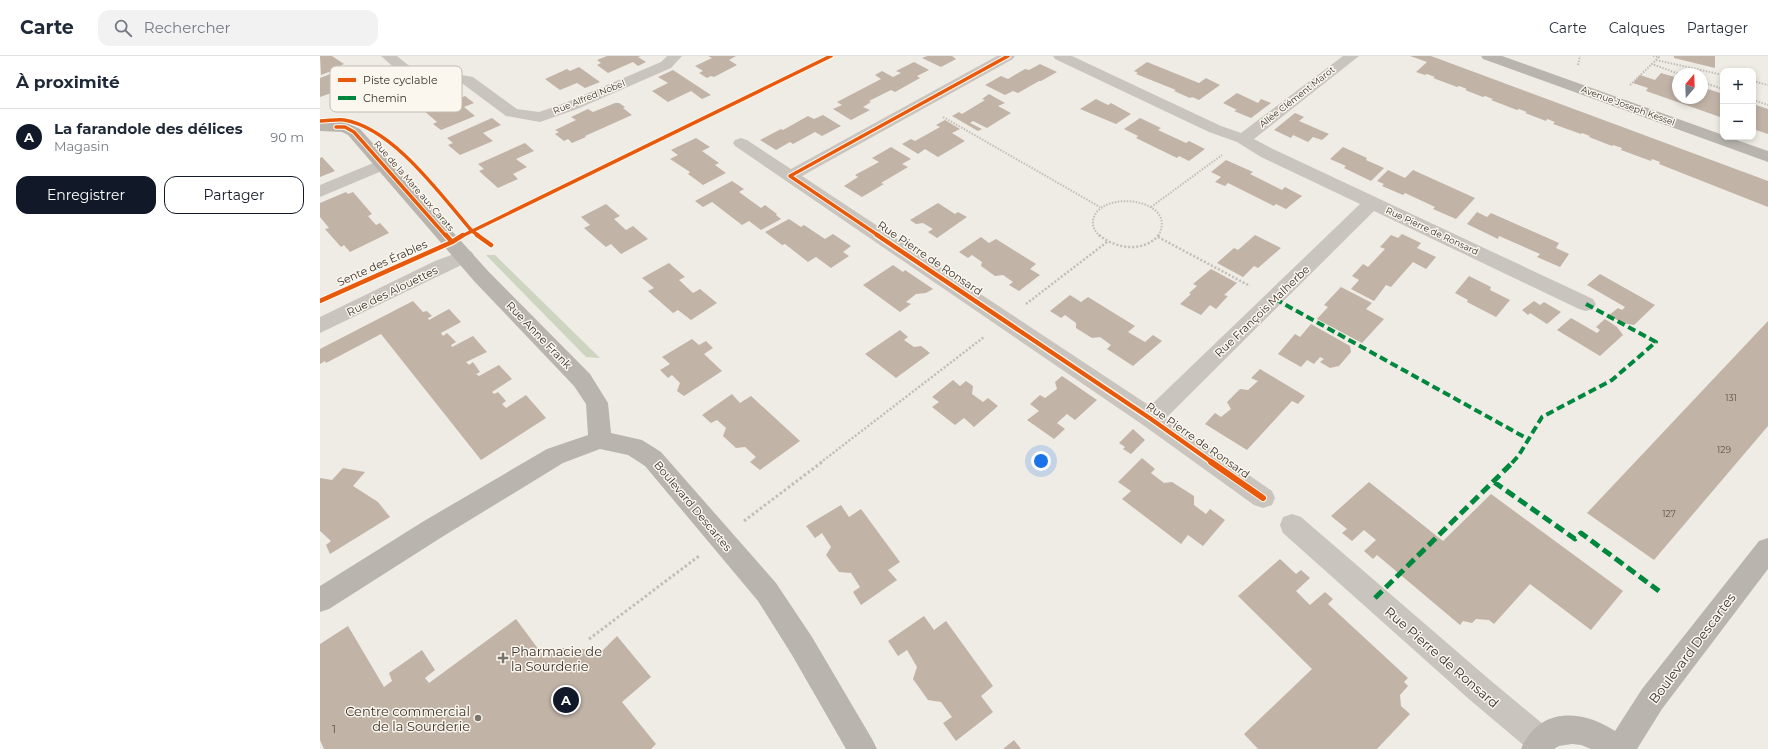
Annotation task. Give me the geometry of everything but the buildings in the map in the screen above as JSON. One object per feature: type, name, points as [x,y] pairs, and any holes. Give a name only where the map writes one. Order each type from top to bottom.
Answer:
[{"type":"street","points":[[388,56],[400,66]]},
{"type":"street","name":"Rue Alfred Nobel","points":[[462,79],[468,80],[512,113],[540,117],[572,106],[666,65],[675,56]]},
{"type":"street","points":[[790,176],[1008,56]]},
{"type":"street","name":"Rue Pierre de Ronsard","points":[[1060,56],[1215,129],[1243,139],[1267,153],[1586,304]]},
{"type":"street","name":"Allée Clément Marot","points":[[1243,139],[1352,56]]},
{"type":"street","name":"Avenue Joseph Kessel","points":[[1488,56],[1768,157]]},
{"type":"street","name":"Rue de la Mare aux Carats","points":[[320,126],[345,127],[354,132],[458,249]]},
{"type":"street","name":"Rue Pierre de Ronsard","points":[[741,143],[1151,420],[1263,498]]},
{"type":"street","points":[[320,192],[383,164]]},
{"type":"street","name":"Rue François Malherbe","points":[[1151,420],[1372,202]]},
{"type":"street","name":"Rue des Alouettes","points":[[320,326],[442,266],[458,249]]},
{"type":"street","name":"Rue Anne Frank","points":[[458,249],[481,276],[582,380],[597,403],[600,440]]},
{"type":"street","points":[[320,600],[433,529],[555,456],[600,440]]},
{"type":"street","name":"Boulevard Descartes","points":[[600,440],[634,447],[653,458],[767,592],[802,646],[862,749]]},
{"type":"street","name":"Rue Pierre de Ronsard","points":[[1292,525],[1480,690],[1538,745]]},
{"type":"street","name":"Boulevard Descartes","points":[[1620,749],[1652,699],[1768,549]]},
{"type":"street","points":[[1538,745],[1555,731],[1575,729],[1597,736],[1616,749]]},
{"type":"path","points":[[1627,88],[1659,57],[1654,56]]},
{"type":"path","points":[[1656,60],[1720,74]]},
{"type":"path","points":[[1652,64],[1672,71]]},
{"type":"path","points":[[1756,82],[1768,85]]},
{"type":"path","points":[[1708,84],[1720,88]]},
{"type":"path","points":[[1756,101],[1768,105]]},
{"type":"path","points":[[920,104],[1100,207]]},
{"type":"path","points":[[1151,207],[1243,139]]},
{"type":"path","points":[[1125,200],[1139,202],[1151,207],[1159,214],[1163,222],[1163,230],[1158,237],[1148,244],[1135,247],[1120,246],[1107,242],[1096,234],[1092,225],[1093,215],[1100,207],[1111,202],[1125,200]]},
{"type":"path","points":[[1158,237],[1275,299]]},
{"type":"path","points":[[589,639],[1107,242]]},
{"type":"green space","points":[[486,255],[495,255],[600,358],[586,357]]},
{"type":"marked path","points":[[1275,299],[1528,439]]},
{"type":"marked path","points":[[1375,598],[1494,482],[1519,455],[1542,417],[1612,380],[1656,342],[1586,304]]},
{"type":"marked path","points":[[1494,482],[1575,539],[1581,533],[1659,591]]},
{"type":"cycle path","name":"Sente des Érables","points":[[320,301],[452,242],[471,230],[831,56]]},
{"type":"cycle path","points":[[1008,56],[790,176],[1151,419],[1263,498]]},
{"type":"cycle path","points":[[320,121],[344,120],[368,128],[388,140],[427,179],[471,230],[491,245]]},
{"type":"cycle path","points":[[336,127],[345,127],[354,132],[452,242]]},
{"type":"place","name":"Pharmacie de la Sourderie","points":[[503,658]]},
{"type":"place","name":"La farandole des délices","points":[[566,700]]},
{"type":"place","name":"Centre commercial de la Sourderie","points":[[478,718]]}]
